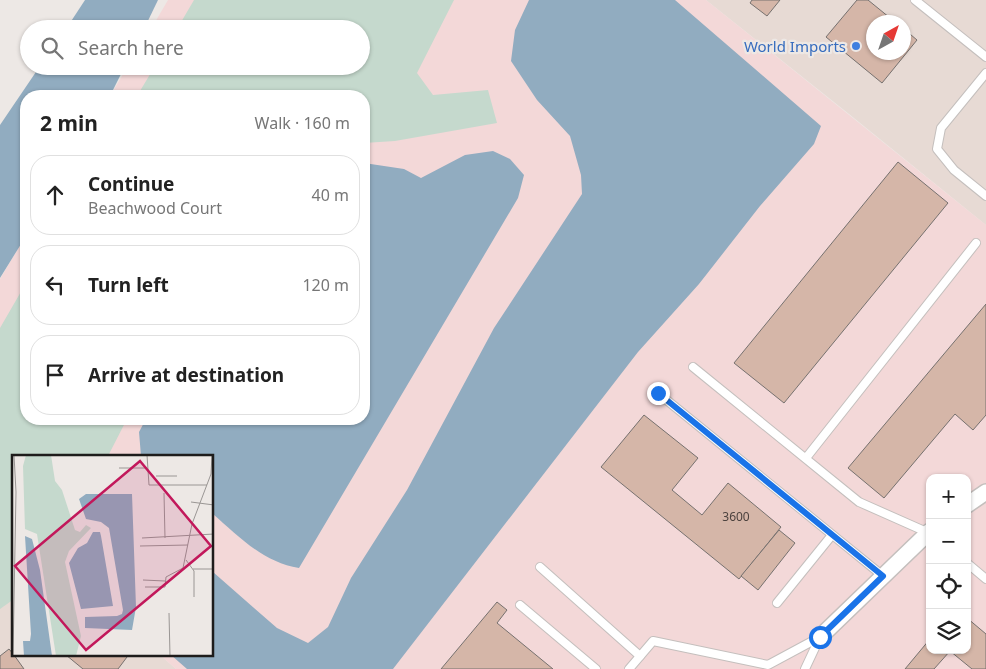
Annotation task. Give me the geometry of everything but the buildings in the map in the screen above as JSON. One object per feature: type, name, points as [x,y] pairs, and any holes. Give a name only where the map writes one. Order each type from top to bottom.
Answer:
[{"type":"street","points":[[971,502],[986,492]]},
{"type":"street","points":[[820,637],[926,535]]},
{"type":"lane","points":[[915,0],[986,57]]},
{"type":"lane","points":[[986,73],[941,128],[937,149],[954,170],[986,196]]},
{"type":"lane","points":[[806,458],[976,242]]},
{"type":"lane","points":[[693,367],[859,502],[926,531]]},
{"type":"lane","points":[[658,393],[883,576]]},
{"type":"lane","points":[[777,603],[832,535]]},
{"type":"lane","points":[[968,564],[986,579]]},
{"type":"lane","points":[[540,567],[640,656]]},
{"type":"lane","points":[[520,605],[596,669]]},
{"type":"lane","points":[[629,669],[653,641],[768,665],[820,637]]},
{"type":"lane","points":[[805,669],[820,637]]},
{"type":"shaded area","points":[[168,0],[706,0],[986,225],[986,669],[176,669],[161,656],[214,656],[214,455],[12,455],[12,466],[0,523],[0,279],[20,245],[20,425],[370,425],[370,90],[114,90],[123,75],[370,75],[370,20],[156,20]]},
{"type":"shaded area","points":[[706,0],[986,0],[986,225],[849,114]]},
{"type":"shaded area","points":[[0,523],[12,532],[12,656],[161,656],[176,669],[0,669]]},
{"type":"green space","points":[[194,0],[454,0],[417,73],[433,95],[488,90],[497,123],[395,141],[370,143],[370,90],[141,90],[150,75],[370,75],[370,20],[182,20]]},
{"type":"green space","points":[[20,293],[20,425],[124,425],[109,455],[12,455],[12,600],[0,609],[0,328]]},
{"type":"water","points":[[85,0],[158,0],[148,20],[72,20]]},
{"type":"water","points":[[529,0],[675,0],[821,126],[814,144],[760,206],[699,284],[638,352],[393,669],[187,669],[172,656],[214,656],[214,573],[277,628],[308,643],[328,627],[351,578],[407,490],[494,328],[582,194],[581,175],[570,136],[537,100],[511,61],[515,30]]},
{"type":"water","points":[[34,75],[120,75],[113,90],[24,90]]},
{"type":"water","points":[[20,96],[20,246],[0,278],[0,125]]},
{"type":"water","points":[[493,151],[510,159],[524,175],[518,198],[299,568],[274,561],[252,547],[214,515],[214,455],[141,455],[139,432],[143,425],[370,425],[370,164],[404,169],[421,178],[465,155]]},
{"type":"place","name":"World Imports","points":[[856,46]]},
{"type":"route","points":[[658,393],[883,576],[820,637]]}]
